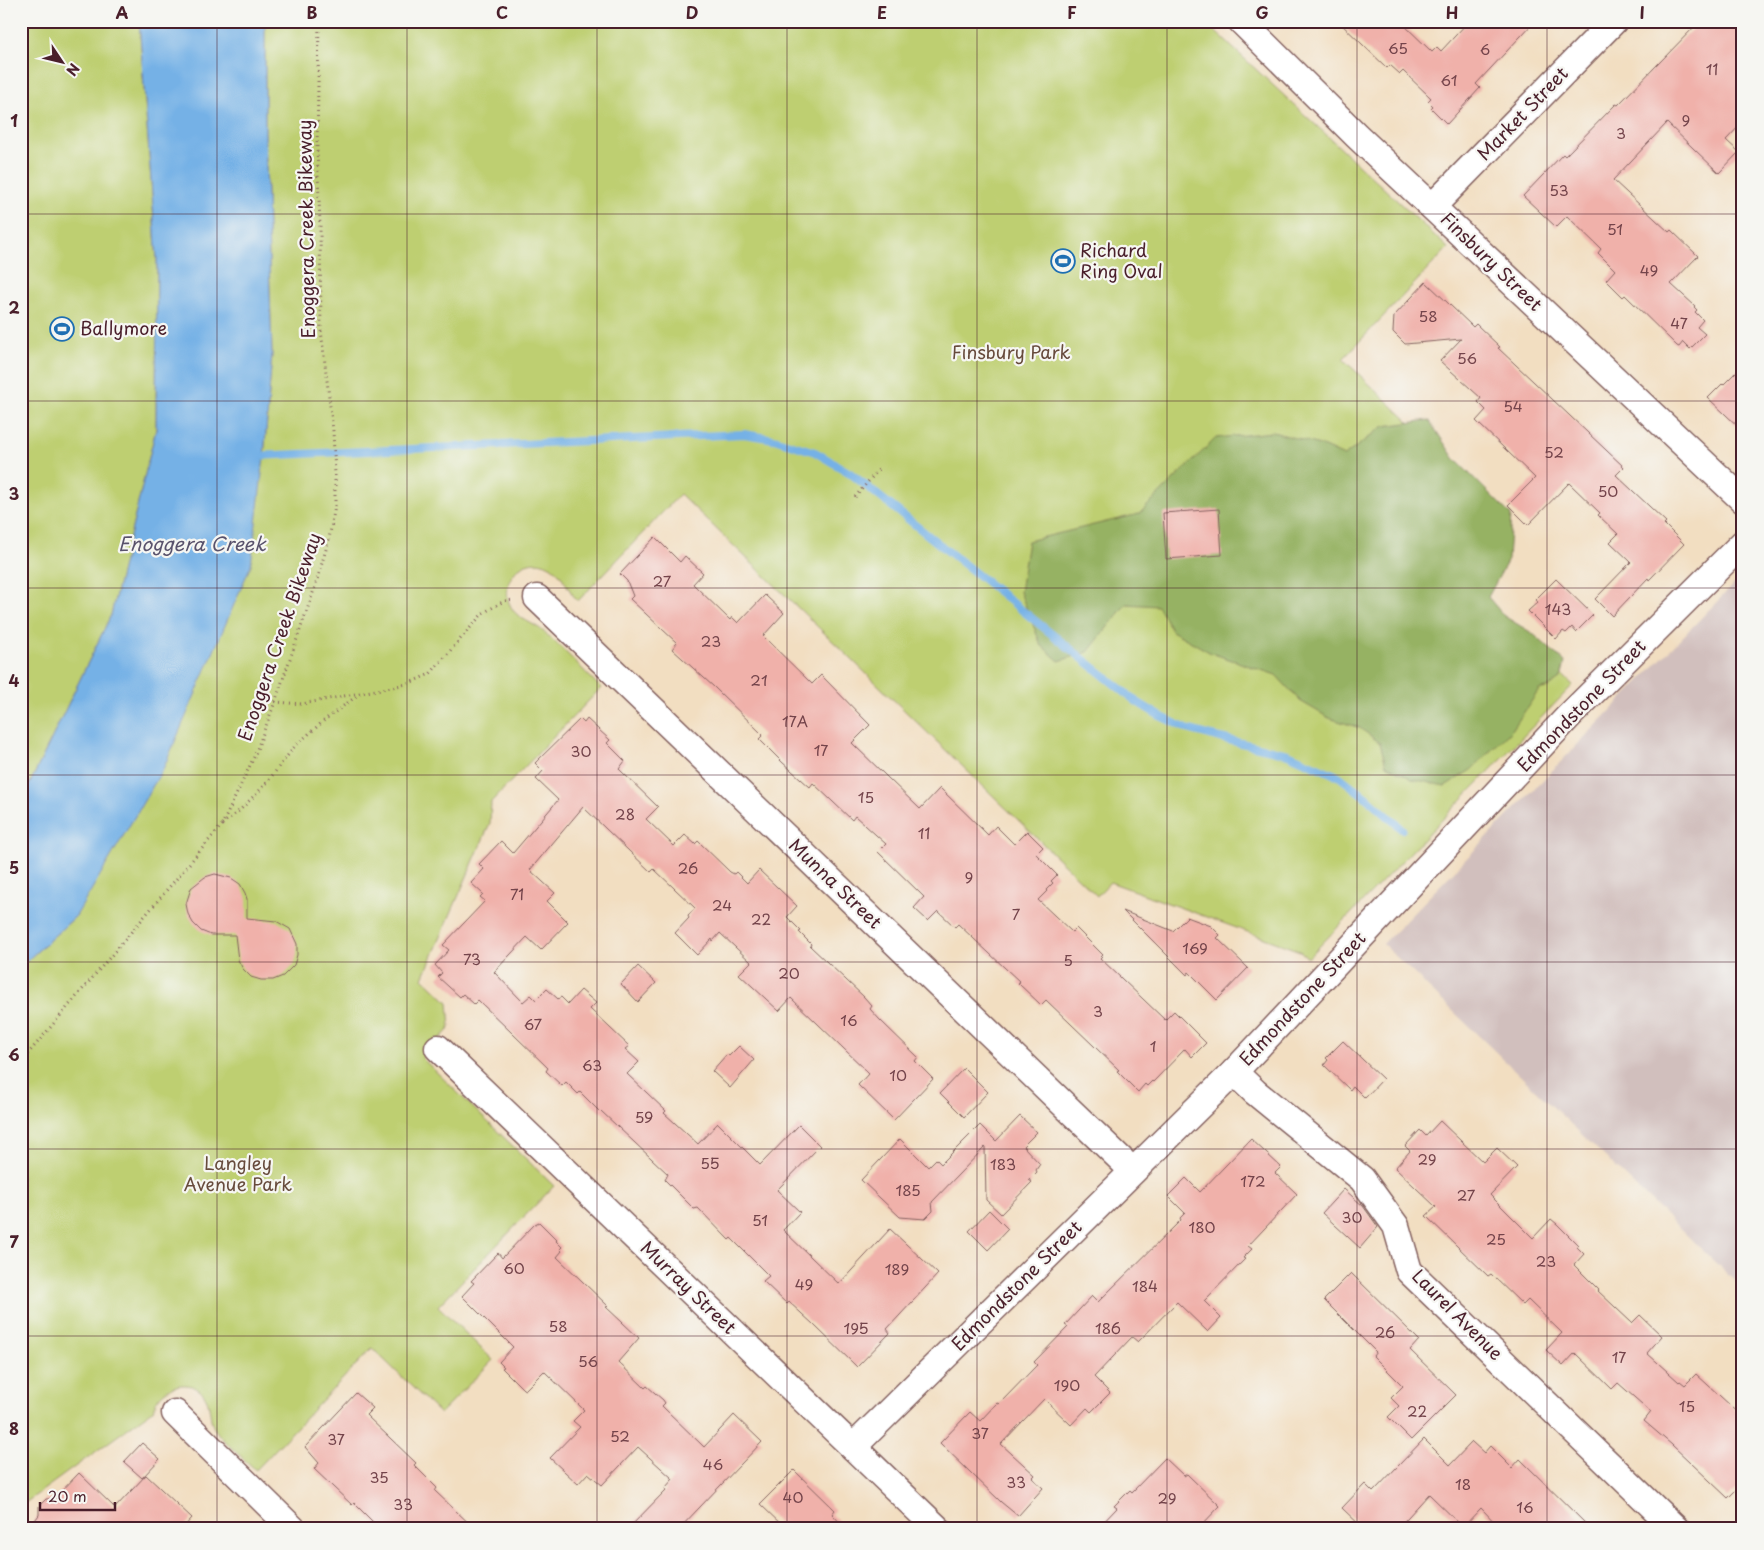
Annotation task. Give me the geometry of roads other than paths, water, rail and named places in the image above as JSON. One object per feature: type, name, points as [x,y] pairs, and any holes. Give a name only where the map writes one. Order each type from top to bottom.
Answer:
[{"type":"street","name":"Finsbury Street","points":[[1241,21],[1358,136],[1743,500]]},
{"type":"street","name":"Market Street","points":[[1433,206],[1614,21]]},
{"type":"street","name":"Edmondstone Street","points":[[854,1447],[1234,1072],[1569,716],[1743,543]]},
{"type":"street","name":"Munna Street","points":[[537,598],[1133,1171]]},
{"type":"street","name":"Murray Street","points":[[438,1048],[938,1529]]},
{"type":"street","name":"Laurel Avenue","points":[[1234,1072],[1255,1092],[1362,1179],[1396,1226],[1409,1271],[1676,1529]]},
{"type":"street","points":[[176,1413],[293,1529]]},
{"type":"water","name":"Enoggera Creek","points":[[139,21],[265,21],[265,132],[272,354],[264,457],[251,565],[164,767],[76,916],[21,966],[21,802],[111,615],[156,429],[157,260]]},
{"type":"waterway","points":[[255,456],[744,434],[774,439],[815,452],[850,473],[1137,702],[1187,729],[1288,754],[1340,777],[1402,829]]},
{"type":"place","name":"Richard Ring Oval","points":[[1063,261]]},
{"type":"place","name":"Ballymore","points":[[62,329]]},
{"type":"park label","name":"Finsbury Park","points":[[1011,353]]},
{"type":"park label","name":"Langley Avenue Park","points":[[238,1174]]}]
